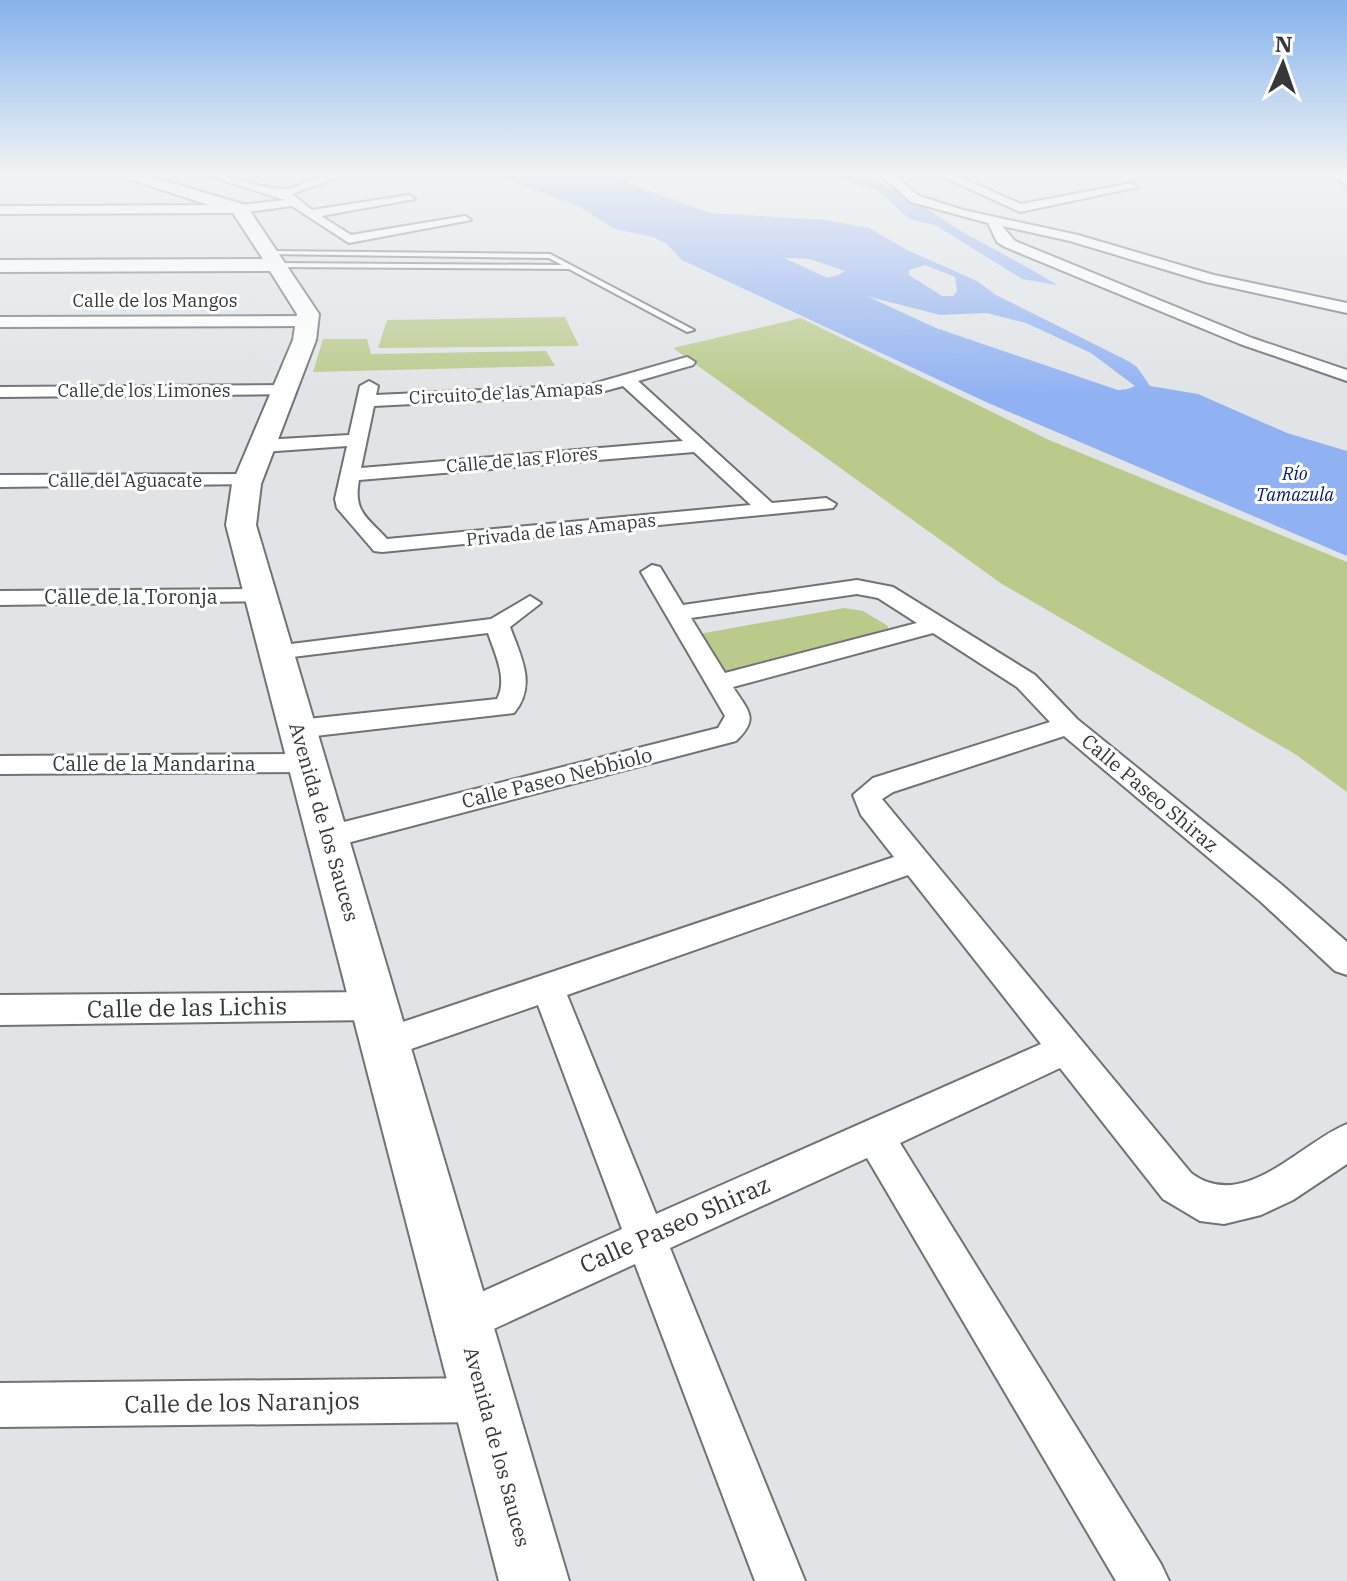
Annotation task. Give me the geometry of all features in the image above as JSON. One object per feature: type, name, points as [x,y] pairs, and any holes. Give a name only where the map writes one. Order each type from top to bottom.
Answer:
[{"type":"street","points":[[267,246],[310,321]]},
{"type":"street","points":[[1014,246],[1218,330],[1347,376]]},
{"type":"street","points":[[1096,246],[1211,279],[1347,308]]},
{"type":"street","points":[[0,254],[273,259]]},
{"type":"street","points":[[0,266],[273,259]]},
{"type":"street","name":"Calle de los Mangos","points":[[0,322],[310,321]]},
{"type":"street","name":"Avenida de los Sauces","points":[[310,321],[288,390],[260,454],[240,511],[241,525],[534,1581]]},
{"type":"street","points":[[629,382],[687,362]]},
{"type":"street","name":"Circuito de las Amapas","points":[[350,475],[367,393],[564,392],[629,382],[768,510]]},
{"type":"street","name":"Calle de los Limones","points":[[0,392],[288,390]]},
{"type":"street","name":"Calle del Aguacate","points":[[0,481],[260,454],[358,436]]},
{"type":"street","name":"Calle de las Flores","points":[[350,475],[695,446]]},
{"type":"street","name":"Privada de las Amapas","points":[[350,475],[347,508],[382,546],[826,504]]},
{"type":"street","name":"Calle Paseo Nebbiolo","points":[[328,837],[727,735],[737,725],[738,716],[652,572]]},
{"type":"street","points":[[674,613],[857,587],[885,592],[1026,681],[1068,725]]},
{"type":"street","name":"Calle de la Toronja","points":[[0,598],[262,596]]},
{"type":"street","points":[[276,652],[497,625],[530,603]]},
{"type":"street","name":"Calle de la Mandarina","points":[[0,765],[303,746],[505,707],[512,701],[516,688],[497,625]]},
{"type":"street","points":[[718,683],[935,625]]},
{"type":"street","name":"Calle Paseo Shiraz","points":[[1347,962],[1271,893],[1068,725],[883,785],[867,795],[871,808],[1063,1050],[1177,1186],[1201,1202],[1231,1204],[1274,1191],[1347,1142]]},
{"type":"street","points":[[380,1025],[547,986],[916,861]]},
{"type":"street","points":[[547,986],[780,1581]]},
{"type":"street","name":"Calle de las Lichis","points":[[0,1010],[380,1025]]},
{"type":"street","name":"Calle Paseo Shiraz","points":[[463,1322],[644,1237],[876,1138],[1063,1050]]},
{"type":"street","points":[[876,1138],[1144,1581]]},
{"type":"street","name":"Calle de los Naranjos","points":[[0,1405],[484,1400]]},
{"type":"lane","points":[[273,259],[550,256],[690,330]]},
{"type":"lane","points":[[273,259],[575,267]]},
{"type":"green space","points":[[565,317],[579,346],[378,348],[387,320]]},
{"type":"green space","points":[[801,318],[1049,440],[1347,562],[1347,792],[1295,754],[1002,584],[673,348]]},
{"type":"green space","points":[[323,339],[367,339],[371,354],[546,351],[555,366],[313,372]]},
{"type":"green space","points":[[844,608],[863,611],[888,626],[887,633],[729,681],[699,634]]},
{"type":"water","name":"Río Tamazula","points":[[669,246],[900,246],[977,281],[996,295],[1128,361],[1137,367],[1150,386],[1198,394],[1287,433],[1347,451],[1347,556],[986,402],[682,260]],"holes":[[[730,247],[768,257],[810,259],[845,271],[833,276],[801,277],[765,268],[721,248]],[[925,265],[955,277],[957,291],[953,296],[942,296],[909,275],[909,270]],[[862,295],[940,315],[987,313],[1026,323],[1091,353],[1135,386],[1112,390],[1079,387],[996,364],[883,314],[861,300]]]},
{"type":"water","points":[[968,246],[988,246],[1057,285],[1022,279]]},
{"type":"waterway","name":"Río Tamazula","points":[[737,246],[925,334],[1135,407]]}]
